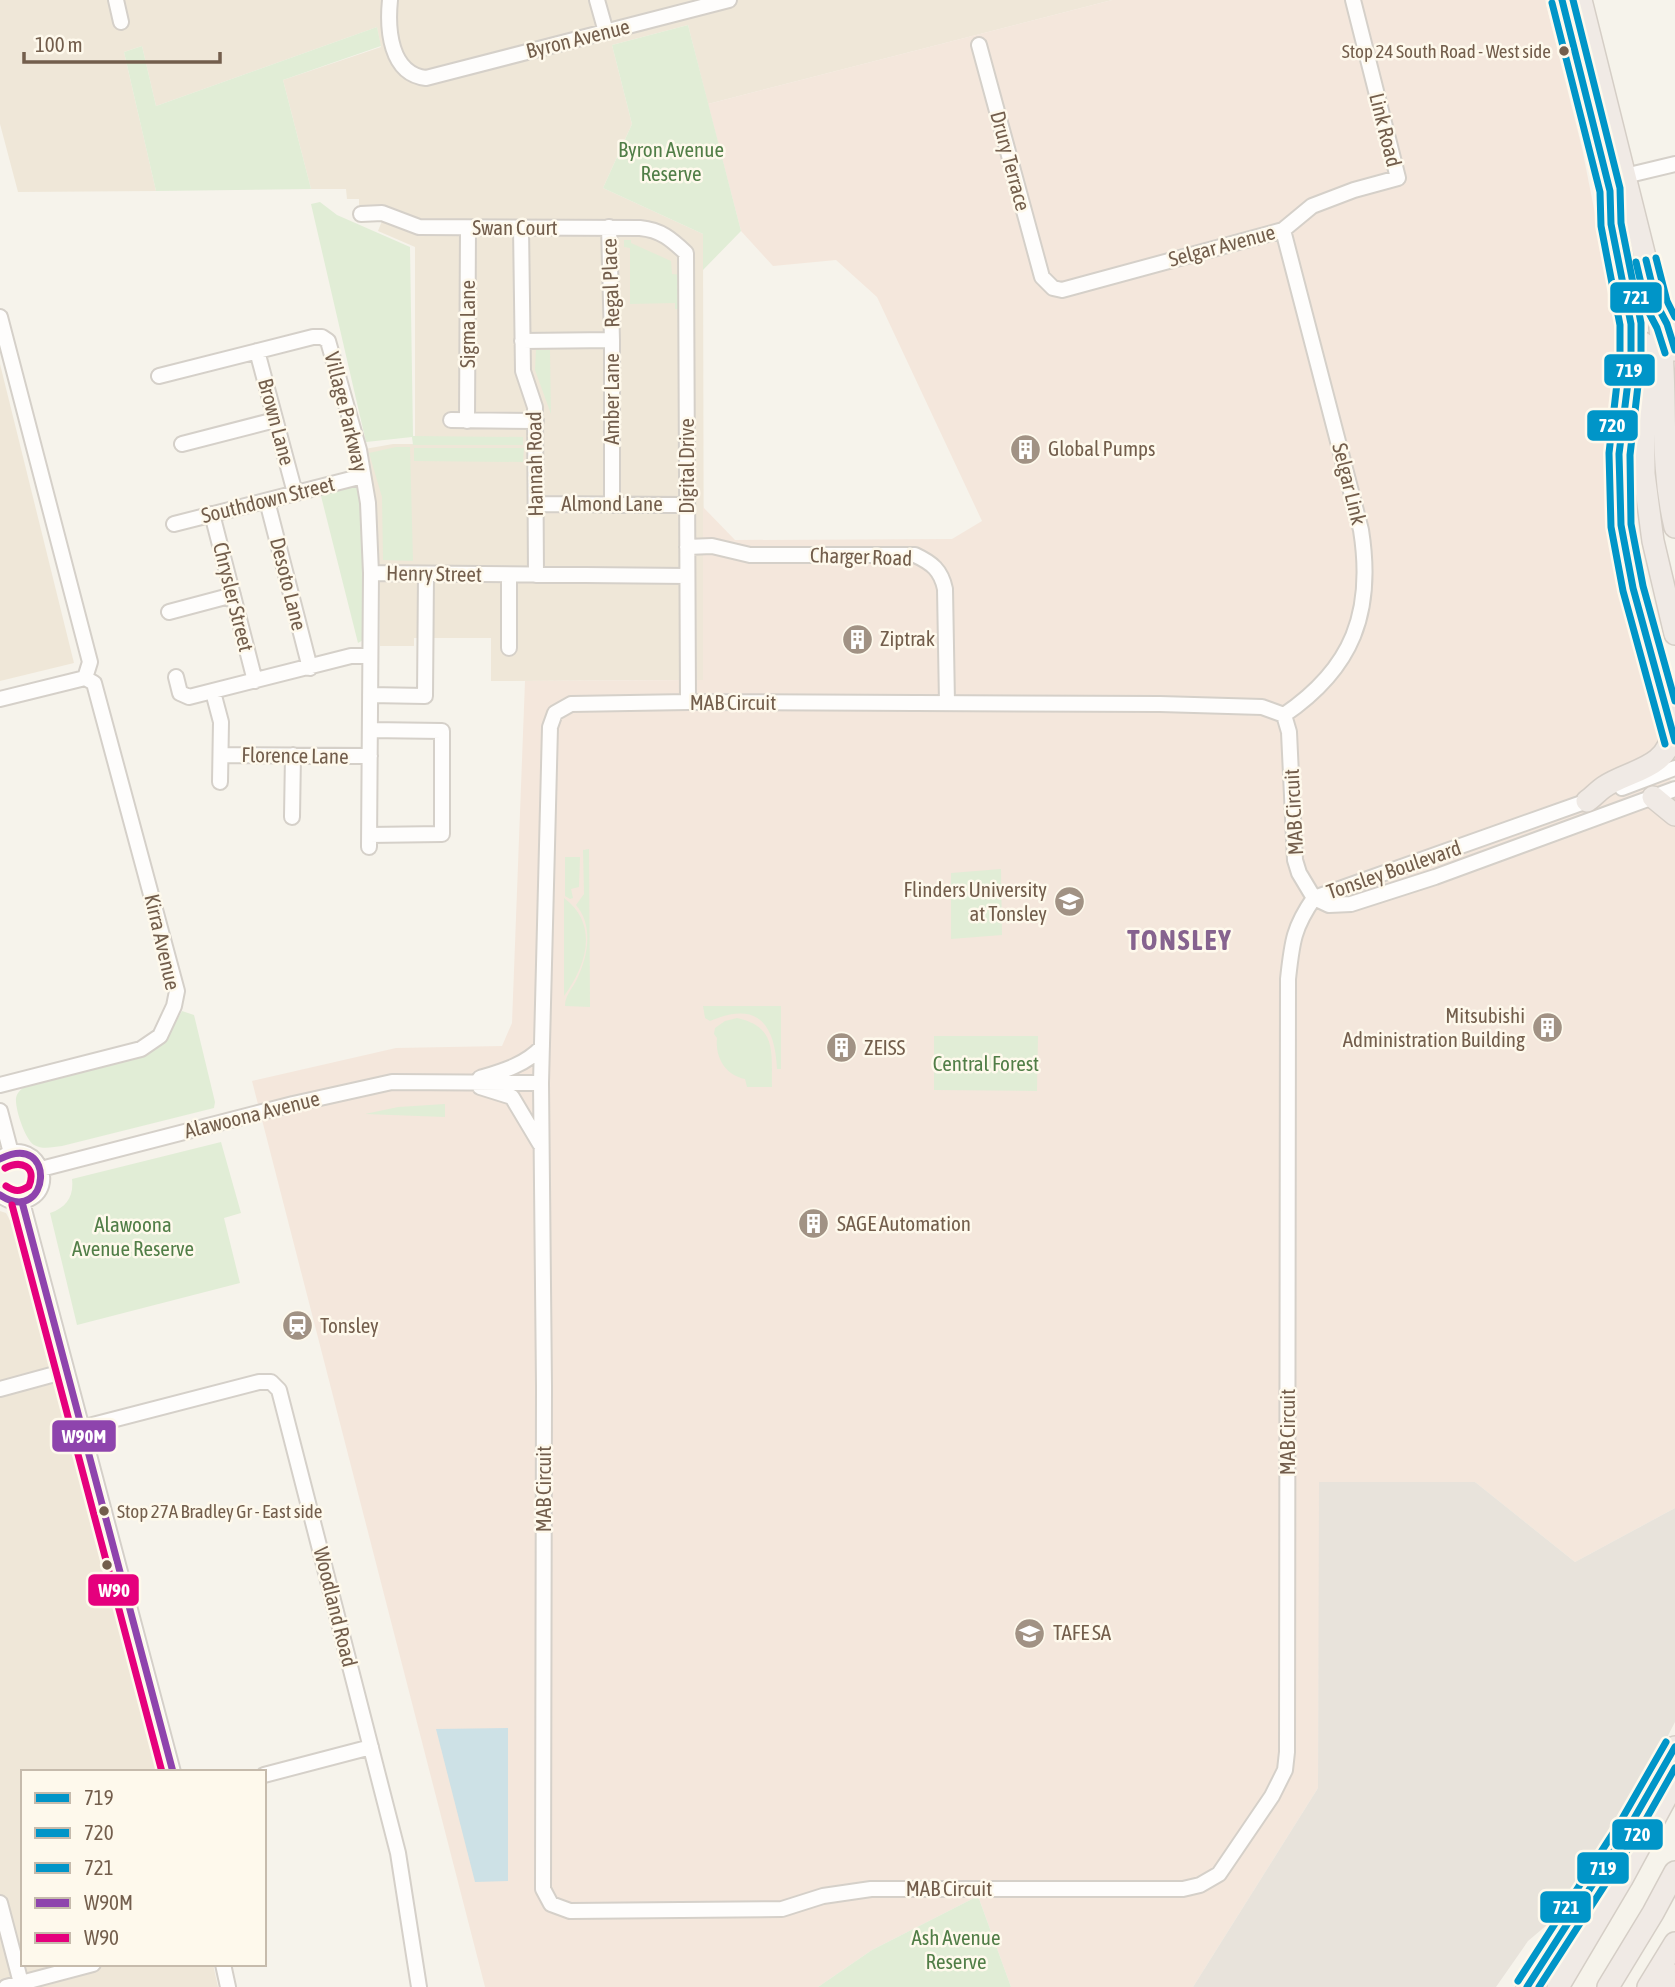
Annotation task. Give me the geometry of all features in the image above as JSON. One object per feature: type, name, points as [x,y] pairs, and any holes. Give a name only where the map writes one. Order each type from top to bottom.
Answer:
[{"type":"highway","points":[[1562,0],[1657,305],[1667,324],[1675,350]]},
{"type":"highway","points":[[1581,0],[1618,183],[1640,312],[1644,373],[1643,444],[1647,493],[1653,541],[1675,634]]},
{"type":"highway","points":[[1587,801],[1605,786],[1640,772],[1660,758],[1674,736],[1628,564],[1619,509],[1619,443],[1632,342],[1626,290],[1611,224],[1618,183]]},
{"type":"highway","points":[[1657,305],[1663,375],[1664,454],[1675,527]]},
{"type":"highway","points":[[1638,605],[1673,679]]},
{"type":"highway","points":[[1653,796],[1675,815]]},
{"type":"highway","points":[[1527,1987],[1628,1829],[1675,1747]]},
{"type":"highway","points":[[1558,1985],[1622,1878],[1671,1788]]},
{"type":"highway","points":[[1608,1987],[1675,1872]]},
{"type":"highway","points":[[1648,1987],[1675,1943]]},
{"type":"highway","points":[[1667,1987],[1675,1975]]},
{"type":"street","points":[[116,0],[121,22]]},
{"type":"street","name":"Byron Avenue","points":[[390,0],[387,23],[397,58],[406,72],[414,77],[426,78],[729,0]]},
{"type":"street","points":[[597,0],[606,32]]},
{"type":"street","name":"Link Road","points":[[1353,0],[1398,178]]},
{"type":"street","name":"Drury Terrace","points":[[979,45],[1042,277]]},
{"type":"street","points":[[1618,183],[1675,164]]},
{"type":"street","name":"Selgar Avenue","points":[[1042,277],[1053,288],[1062,290],[1283,230],[1312,206],[1354,190],[1398,178]]},
{"type":"street","name":"Swan Court","points":[[361,214],[382,213],[419,227],[609,227],[655,230],[669,237]]},
{"type":"street","name":"Regal Place","points":[[609,227],[612,340]]},
{"type":"street","name":"Sigma Lane","points":[[467,421],[468,228]]},
{"type":"street","name":"Hannah Road","points":[[521,228],[523,371],[535,407],[536,421],[536,575]]},
{"type":"street","name":"Selgar Link","points":[[1283,230],[1362,530],[1366,559],[1362,612],[1346,650],[1322,684],[1284,715]]},
{"type":"street","name":"Digital Drive","points":[[669,237],[686,253],[688,264],[688,702]]},
{"type":"street","name":"Kirra Avenue","points":[[0,317],[90,662],[90,681],[177,991],[174,1006],[160,1036],[141,1049],[0,1085]]},
{"type":"street","name":"Village Parkway","points":[[159,376],[313,337],[322,337],[328,341],[359,450],[368,503],[371,573]]},
{"type":"street","name":"Amber Lane","points":[[522,341],[612,340],[612,505]]},
{"type":"street","name":"Brown Lane","points":[[257,351],[295,494]]},
{"type":"street","points":[[182,444],[275,419]]},
{"type":"street","points":[[450,421],[536,421]]},
{"type":"street","name":"Southdown Street","points":[[174,524],[363,476]]},
{"type":"street","name":"Desoto Lane","points":[[267,501],[310,668]]},
{"type":"street","name":"Almond Lane","points":[[536,504],[687,505]]},
{"type":"street","name":"Chrysler Street","points":[[212,514],[254,681]]},
{"type":"street","name":"Charger Road","points":[[687,547],[712,546],[750,555],[915,555],[932,564],[942,576],[945,589],[947,704]]},
{"type":"street","name":"Henry Street","points":[[370,730],[442,731],[442,834],[369,841],[371,573],[687,576]]},
{"type":"street","points":[[370,695],[425,696],[426,574]]},
{"type":"street","points":[[509,575],[509,648]]},
{"type":"street","points":[[169,612],[233,595]]},
{"type":"street","points":[[176,677],[180,693],[190,697],[351,656],[370,656]]},
{"type":"street","points":[[0,699],[90,681]]},
{"type":"street","points":[[213,692],[221,722],[220,782]]},
{"type":"street","name":"MAB Circuit","points":[[688,702],[1160,704],[1262,707],[1284,715],[1290,733],[1295,860],[1299,873],[1314,898],[1292,940],[1288,979],[1287,1752],[1285,1770],[1272,1796],[1219,1874],[1200,1885],[1157,1889],[872,1889],[823,1896],[782,1909],[570,1911],[551,1904],[543,1889],[544,1386],[541,1083],[550,727],[555,713],[571,705],[688,702]]},
{"type":"street","name":"Florence Lane","points":[[221,755],[370,756]]},
{"type":"street","points":[[292,817],[293,755]]},
{"type":"street","name":"Tonsley Boulevard","points":[[1314,898],[1675,768]]},
{"type":"street","name":"Tonsley Boulevard","points":[[1314,898],[1329,905],[1351,904],[1434,877],[1675,789]]},
{"type":"street","name":"Alawoona Avenue","points":[[465,1082],[510,1069],[533,1057],[542,1047]]},
{"type":"street","name":"Alawoona Avenue","points":[[41,1169],[293,1104],[392,1082],[541,1083]]},
{"type":"street","points":[[465,1082],[512,1097],[542,1147]]},
{"type":"street","points":[[0,1111],[5,1156],[26,1154],[38,1162],[43,1177],[37,1193],[22,1202],[7,1200],[0,1195]]},
{"type":"street","points":[[22,1202],[172,1770]]},
{"type":"street","points":[[0,1389],[66,1371]]},
{"type":"street","name":"Woodland Road","points":[[81,1428],[259,1382],[266,1381],[276,1385],[398,1853],[419,1987]]},
{"type":"street","points":[[266,1774],[371,1747]]},
{"type":"street","points":[[0,1903],[21,1983]]},
{"type":"street","points":[[6,1987],[85,1966]]},
{"type":"street","points":[[223,1966],[228,1987]]},
{"type":"shaded area","points":[[0,0],[1112,0],[708,104],[688,25],[612,45],[632,124],[603,188],[703,234],[704,680],[491,681],[491,638],[414,638],[414,646],[380,646],[380,583],[359,450],[393,444],[415,444],[415,247],[378,231],[382,221],[359,221],[359,199],[347,199],[346,189],[311,189],[283,80],[381,47],[377,27],[156,106],[142,46],[124,52],[156,191],[18,192],[0,124]]},
{"type":"shaded area","points":[[1112,0],[1545,0],[1582,148],[1622,350],[1606,471],[1611,553],[1675,797],[1675,1508],[1575,1562],[1475,1482],[1320,1482],[1318,1788],[1193,1987],[1011,1987],[978,1896],[872,1950],[818,1987],[485,1987],[252,1081],[396,1048],[502,1046],[512,1023],[525,681],[703,680],[703,507],[735,540],[952,539],[982,521],[877,297],[836,260],[773,266],[741,231],[708,104]]},
{"type":"shaded area","points":[[0,364],[74,663],[0,681]]},
{"type":"shaded area","points":[[0,1211],[6,1213],[25,1248],[162,1770],[21,1770],[21,1966],[213,1966],[218,1987],[0,1987]]},
{"type":"shaded area","points":[[1319,1482],[1475,1482],[1575,1562],[1675,1508],[1675,1722],[1658,1755],[1554,1919],[1528,1941],[1496,1987],[1193,1987],[1318,1788]]},
{"type":"shaded area","points":[[508,1728],[508,1881],[475,1882],[436,1729]]},
{"type":"green space","name":"Byron Avenue Reserve","points":[[688,25],[741,231],[703,270],[703,234],[603,188],[632,124],[612,45]]},
{"type":"green space","points":[[377,27],[381,46],[283,80],[311,189],[156,191],[124,52],[142,46],[156,106]]},
{"type":"green space","points":[[320,202],[337,215],[410,247],[413,436],[523,437],[523,445],[413,445],[412,437],[366,442],[311,204]]},
{"type":"green space","points":[[624,240],[631,240],[631,243],[671,261],[672,274],[682,275],[681,309],[675,309],[675,303],[630,304],[630,248],[624,247]]},
{"type":"green space","points":[[536,350],[550,350],[551,414],[535,370]]},
{"type":"green space","points":[[410,447],[413,561],[383,560],[382,497],[369,453]]},
{"type":"green space","points":[[414,448],[524,448],[523,462],[414,461]]},
{"type":"green space","points":[[357,485],[364,491],[365,639],[358,643],[320,492]]},
{"type":"green space","points":[[589,849],[590,1007],[565,1006],[586,952],[585,922],[576,905],[584,894],[583,850]]},
{"type":"green space","points":[[565,857],[580,857],[579,887],[571,889],[573,898],[570,899],[565,896]]},
{"type":"green space","points":[[1001,869],[1002,935],[951,939],[951,873]]},
{"type":"green space","points":[[564,898],[575,908],[582,920],[586,945],[579,971],[564,996]]},
{"type":"green space","points":[[703,1006],[781,1006],[781,1069],[777,1069],[772,1039],[760,1020],[751,1015],[740,1014],[726,1015],[710,1021],[705,1018]]},
{"type":"green space","points":[[182,1011],[194,1015],[215,1102],[214,1108],[62,1146],[48,1148],[31,1142],[21,1123],[16,1103],[17,1094],[26,1085],[148,1055],[164,1042]]},
{"type":"green space","points":[[737,1018],[750,1022],[766,1035],[770,1043],[772,1087],[747,1087],[745,1079],[732,1074],[723,1064],[714,1034],[715,1028],[725,1021]]},
{"type":"green space","name":"Central Forest","points":[[934,1036],[1038,1036],[1037,1091],[934,1090]]},
{"type":"green space","points":[[445,1104],[445,1117],[365,1114],[398,1107]]},
{"type":"green space","name":"Alawoona Avenue Reserve","points":[[221,1142],[241,1213],[224,1218],[240,1283],[77,1325],[50,1213],[61,1208],[68,1200],[72,1191],[72,1179]]},
{"type":"green space","name":"Ash Avenue Reserve","points":[[978,1896],[1011,1987],[818,1987],[872,1950]]},
{"type":"transit line","name":"719","points":[[1562,0],[1610,191],[1611,224],[1631,324],[1631,358],[1619,454],[1621,525],[1633,588],[1675,741]]},
{"type":"transit line","name":"721","points":[[1573,0],[1620,188],[1621,223],[1641,323],[1641,359],[1630,455],[1631,524],[1643,586],[1675,701]]},
{"type":"transit line","name":"720","points":[[1552,3],[1600,192],[1601,226],[1620,325],[1620,357],[1609,453],[1611,527],[1623,591],[1665,744]]},
{"type":"transit line","name":"721","points":[[1656,258],[1667,301],[1675,317]]},
{"type":"transit line","name":"719","points":[[1646,260],[1657,305],[1667,324],[1675,350]]},
{"type":"transit line","name":"720","points":[[1636,262],[1647,309],[1665,353]]},
{"type":"transit line","name":"W90M","points":[[0,1159],[19,1153],[32,1157],[39,1166],[41,1178],[37,1190],[29,1199],[17,1202],[0,1195]]},
{"type":"transit line","name":"W90","points":[[5,1168],[22,1165],[26,1166],[31,1174],[29,1186],[26,1188],[18,1190],[6,1186]]},
{"type":"transit line","name":"W90M","points":[[22,1202],[172,1770]]},
{"type":"transit line","name":"W90","points":[[12,1205],[161,1770]]},
{"type":"transit line","name":"721","points":[[1518,1981],[1619,1824],[1666,1742]]},
{"type":"transit line","name":"719","points":[[1527,1987],[1628,1829],[1675,1747]]},
{"type":"transit line","name":"720","points":[[1539,1987],[1637,1835],[1675,1768]]},
{"type":"place","name":"Stop 24 South Road - West side","points":[[1564,51]]},
{"type":"place","name":"Global Pumps","points":[[1025,449]]},
{"type":"place","name":"Ziptrak","points":[[857,639]]},
{"type":"place","name":"Flinders University at Tonsley","points":[[1070,902]]},
{"type":"place","name":"Mitsubishi Administration Building","points":[[1548,1028]]},
{"type":"place","name":"ZEISS","points":[[841,1048]]},
{"type":"place","name":"SAGE Automation","points":[[814,1224]]},
{"type":"place","name":"Tonsley","points":[[297,1326]]},
{"type":"place","name":"Stop 27A Bradley Gr - East side","points":[[104,1511]]},
{"type":"place","name":"TAFE SA","points":[[1030,1633]]},
{"type":"district","name":"TONSLEY","points":[[1180,940]]}]
